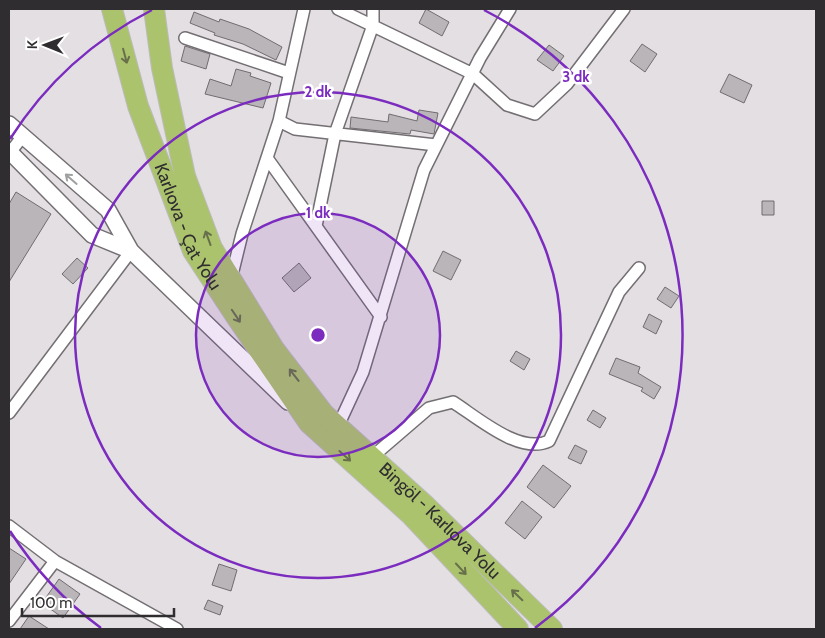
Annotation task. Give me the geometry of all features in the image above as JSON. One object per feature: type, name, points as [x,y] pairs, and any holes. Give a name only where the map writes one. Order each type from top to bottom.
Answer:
[{"type":"highway","name":"Karlıova - Çat Yolu","points":[[154,9],[162,68],[185,176],[212,248],[274,349],[324,421]]},
{"type":"highway","name":"Karlıova - Çat Yolu","points":[[111,10],[138,106],[193,251],[324,421]]},
{"type":"highway","name":"Bingöl - Karlıova Yolu","points":[[324,421],[372,457],[426,506],[552,629]]},
{"type":"highway","name":"Bingöl - Karlıova Yolu","points":[[324,421],[518,629]]},
{"type":"street","points":[[231,280],[242,234],[279,121],[288,73],[304,9]]},
{"type":"street","points":[[338,9],[473,74],[507,105],[535,114],[566,84],[624,9]]},
{"type":"street","points":[[316,226],[335,134],[373,25],[373,9]]},
{"type":"street","points":[[22,137],[9,152],[92,235],[131,251],[324,421],[363,372],[424,170],[480,58],[510,9]]},
{"type":"street","points":[[185,38],[288,73]]},
{"type":"street","points":[[279,121],[296,129],[436,145]]},
{"type":"street","points":[[9,124],[108,210],[131,251]]},
{"type":"street","points":[[267,158],[381,316]]},
{"type":"street","points":[[9,413],[131,251]]},
{"type":"street","points":[[372,457],[429,408],[453,402],[509,438],[540,445],[549,441],[619,292],[639,268]]},
{"type":"street","points":[[9,526],[55,561],[177,629]]},
{"type":"street","points":[[9,621],[55,561]]},
{"type":"building","points":[[426,9],[449,22],[442,36],[419,23]]},
{"type":"building","points":[[194,12],[219,22],[220,19],[249,29],[282,47],[276,60],[243,44],[214,35],[215,33],[190,23]]},
{"type":"building","points":[[642,44],[657,54],[645,72],[630,61]]},
{"type":"building","points":[[549,45],[564,56],[553,71],[537,60]]},
{"type":"building","points":[[185,46],[210,54],[206,69],[181,61]]},
{"type":"building","points":[[236,69],[251,73],[250,76],[271,83],[263,108],[205,94],[210,79],[231,86]]},
{"type":"building","points":[[729,74],[752,85],[744,103],[720,92]]},
{"type":"building","points":[[419,110],[438,113],[434,134],[411,130],[410,134],[350,128],[351,117],[388,122],[389,114],[417,121]]},
{"type":"building","points":[[16,192],[51,214],[9,282],[9,204]]},
{"type":"building","points":[[762,201],[774,201],[774,215],[762,215]]},
{"type":"building","points":[[443,251],[461,260],[451,280],[433,271]]},
{"type":"building","points":[[77,258],[88,268],[73,284],[62,274]]},
{"type":"building","points":[[299,263],[311,278],[294,292],[282,278]]},
{"type":"building","points":[[665,287],[679,296],[671,308],[657,299]]},
{"type":"building","points":[[649,314],[662,321],[656,334],[643,327]]},
{"type":"building","points":[[516,351],[530,359],[524,370],[510,361]]},
{"type":"building","points":[[616,358],[640,367],[638,373],[661,387],[654,399],[641,391],[643,388],[609,374]]},
{"type":"building","points":[[593,410],[606,418],[600,428],[587,420]]},
{"type":"building","points":[[575,445],[587,451],[581,464],[568,458]]},
{"type":"building","points":[[543,465],[571,486],[554,508],[527,487]]},
{"type":"building","points":[[522,501],[542,517],[525,539],[505,523]]},
{"type":"building","points":[[9,548],[26,559],[9,584]]},
{"type":"building","points":[[219,564],[237,570],[231,591],[212,585]]},
{"type":"building","points":[[59,579],[80,594],[63,618],[42,603]]},
{"type":"building","points":[[208,600],[223,606],[220,615],[204,609]]},
{"type":"building","points":[[29,616],[49,629],[20,629]]}]
